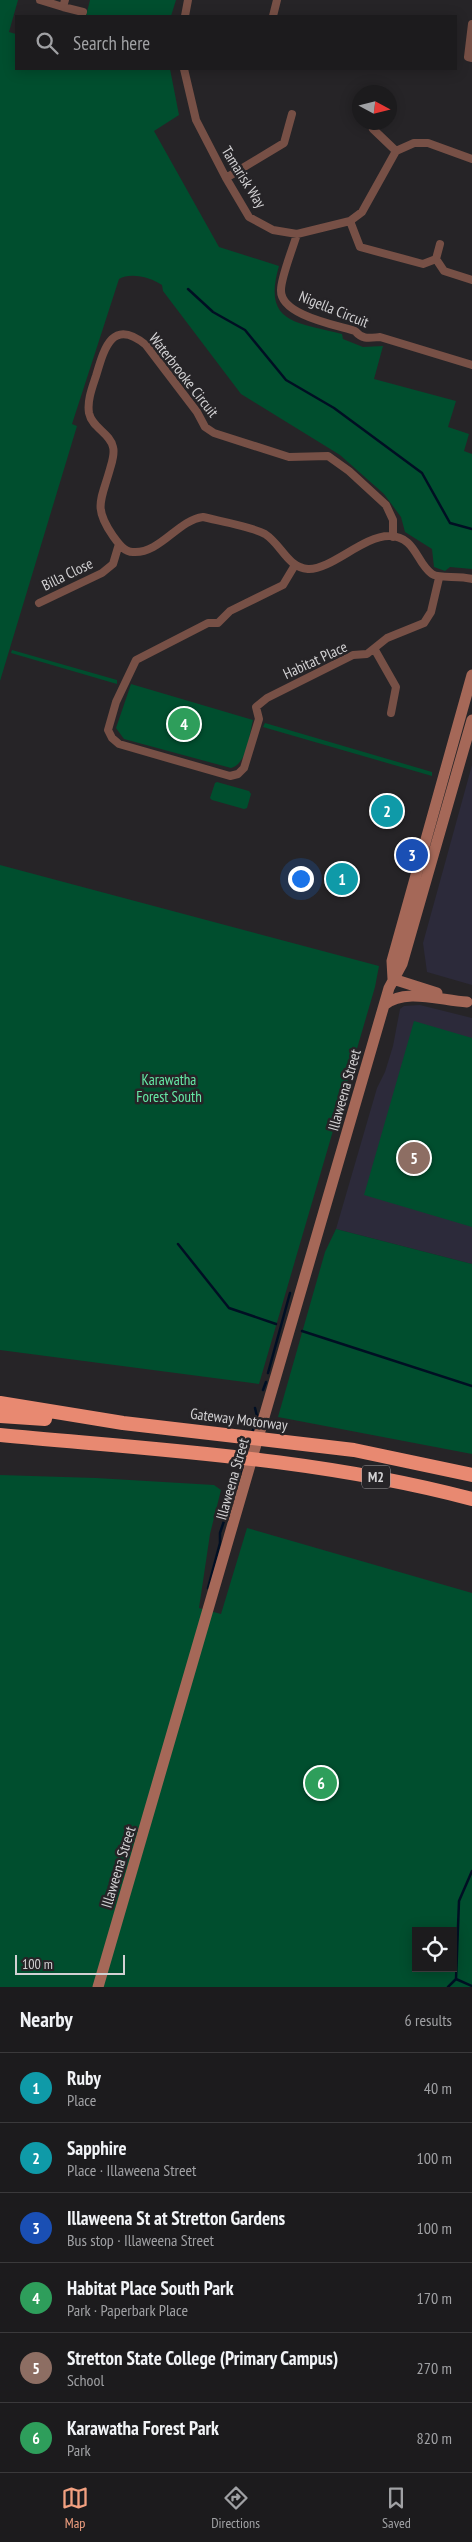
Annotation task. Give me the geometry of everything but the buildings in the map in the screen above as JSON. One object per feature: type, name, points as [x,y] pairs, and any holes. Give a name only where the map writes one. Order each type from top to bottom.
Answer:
[{"type":"highway","name":"Gateway Motorway","points":[[0,1403],[123,1423],[363,1452],[472,1475]]},
{"type":"highway","points":[[0,1416],[106,1425],[123,1423]]},
{"type":"highway","name":"M2","points":[[0,1435],[279,1462],[389,1480],[472,1499]]},
{"type":"highway","points":[[0,1441],[26,1439]]},
{"type":"street","points":[[40,0],[64,3],[83,12]]},
{"type":"street","points":[[185,15],[188,0]]},
{"type":"street","points":[[273,15],[277,0]]},
{"type":"street","points":[[472,24],[468,57],[472,58]]},
{"type":"street","name":"Tamarisk Way","points":[[184,70],[196,120],[249,217],[273,230],[297,234],[350,221]]},
{"type":"street","points":[[226,178],[284,143],[292,114]]},
{"type":"street","points":[[374,130],[396,151]]},
{"type":"street","points":[[436,259],[423,264],[360,247],[350,221],[362,212],[396,151],[414,143],[428,143],[472,159]]},
{"type":"street","name":"Nigella Circuit","points":[[297,234],[280,291],[285,303],[294,311],[355,331],[360,337],[380,337],[472,365]]},
{"type":"street","points":[[440,244],[436,259],[444,271],[472,280]]},
{"type":"street","name":"Waterbrooke Circuit","points":[[119,544],[102,519],[99,507],[113,459],[113,446],[107,436],[93,423],[89,413],[90,397],[104,348],[113,336],[123,334],[136,336],[146,344],[197,412],[205,428],[214,433],[289,457],[328,456],[349,470],[386,505],[393,520],[393,537]]},
{"type":"street","points":[[119,544],[132,553],[145,550],[179,531],[194,518],[203,517],[264,533],[295,565],[310,569],[374,539],[393,537],[402,539],[416,551],[430,573],[439,578],[460,575],[472,579]]},
{"type":"street","name":"Billa Close","points":[[39,603],[102,572],[113,564],[119,544]]},
{"type":"street","name":"Habitat Place","points":[[295,565],[284,585],[230,611],[218,623],[208,623],[136,660],[116,702],[108,730],[112,738],[118,744],[230,776],[238,774],[244,768],[259,719],[256,707],[267,698],[353,655],[367,654],[375,650],[387,638],[424,623],[431,612],[439,578]]},
{"type":"street","points":[[375,650],[396,687],[391,713]]},
{"type":"street","name":"Illaweena Street","points":[[393,979],[392,961],[472,674]]},
{"type":"street","name":"Illaweena Street","points":[[98,1987],[245,1490],[274,1380],[384,1005],[393,979],[402,964],[472,720]]},
{"type":"street","points":[[440,784],[453,788]]},
{"type":"street","points":[[393,979],[470,1003]]},
{"type":"street","points":[[384,1005],[392,1000],[408,996],[470,1003]]},
{"type":"shaded area","points":[[472,765],[472,985],[427,972],[423,943]]},
{"type":"shaded area","points":[[420,1005],[472,1018],[472,1264],[336,1229],[377,1088],[385,1072],[393,1046],[400,1009],[404,1006]]},
{"type":"green space","points":[[0,0],[18,0],[9,32],[15,34],[15,70],[170,70],[179,115],[154,131],[219,247],[279,266],[275,285],[275,299],[280,310],[287,317],[298,323],[342,334],[343,339],[363,347],[383,346],[374,379],[456,401],[448,427],[469,434],[464,451],[472,454],[472,569],[450,567],[445,571],[434,567],[432,549],[405,532],[401,517],[384,494],[340,455],[241,394],[163,291],[162,285],[140,276],[124,277],[119,279],[72,424],[77,426],[0,681]]},
{"type":"green space","points":[[90,0],[176,0],[171,15],[86,15]]},
{"type":"green space","points":[[12,650],[117,680],[117,684],[11,653]]},
{"type":"green space","points":[[131,684],[253,720],[247,748],[241,760],[231,768],[124,739],[116,728]]},
{"type":"green space","points":[[265,723],[432,772],[432,776],[263,727]]},
{"type":"green space","points":[[217,782],[249,791],[251,794],[247,808],[244,809],[212,800],[210,798]]},
{"type":"green space","name":"Karawatha Forest South","points":[[0,865],[379,966],[375,987],[259,1384],[0,1350]]},
{"type":"green space","points":[[414,1021],[472,1038],[472,1227],[364,1195]]},
{"type":"green space","points":[[336,1229],[472,1264],[472,1454],[278,1417],[325,1252]]},
{"type":"green space","points":[[0,1475],[214,1485],[221,1490],[210,1534],[199,1608],[221,1614],[247,1528],[472,1593],[472,1987],[0,1987]]},
{"type":"waterway","points":[[188,289],[213,312],[245,330],[286,380],[334,408],[422,473],[450,523],[472,529]]},
{"type":"waterway","points":[[178,1244],[229,1308],[276,1324]]},
{"type":"waterway","points":[[268,1373],[290,1293]]},
{"type":"waterway","points":[[302,1331],[472,1386]]},
{"type":"waterway","points":[[263,1390],[266,1382]]},
{"type":"waterway","points":[[252,1434],[257,1416],[255,1408]]},
{"type":"waterway","points":[[237,1483],[244,1463]]},
{"type":"waterway","points":[[208,1588],[220,1543],[220,1533],[234,1491]]},
{"type":"waterway","points":[[448,1987],[456,1979],[459,1901],[472,1871]]},
{"type":"waterway","points":[[456,1979],[472,1986]]},
{"type":"place","name":"Habitat Place South Park","points":[[184,724]]},
{"type":"place","name":"Sapphire","points":[[387,811]]},
{"type":"place","name":"Illaweena St at Stretton Gardens","points":[[412,855]]},
{"type":"place","name":"Ruby","points":[[342,879]]},
{"type":"place","name":"Stretton State College (Primary Campus)","points":[[414,1158]]},
{"type":"place","name":"Karawatha Forest Park","points":[[321,1783]]}]
